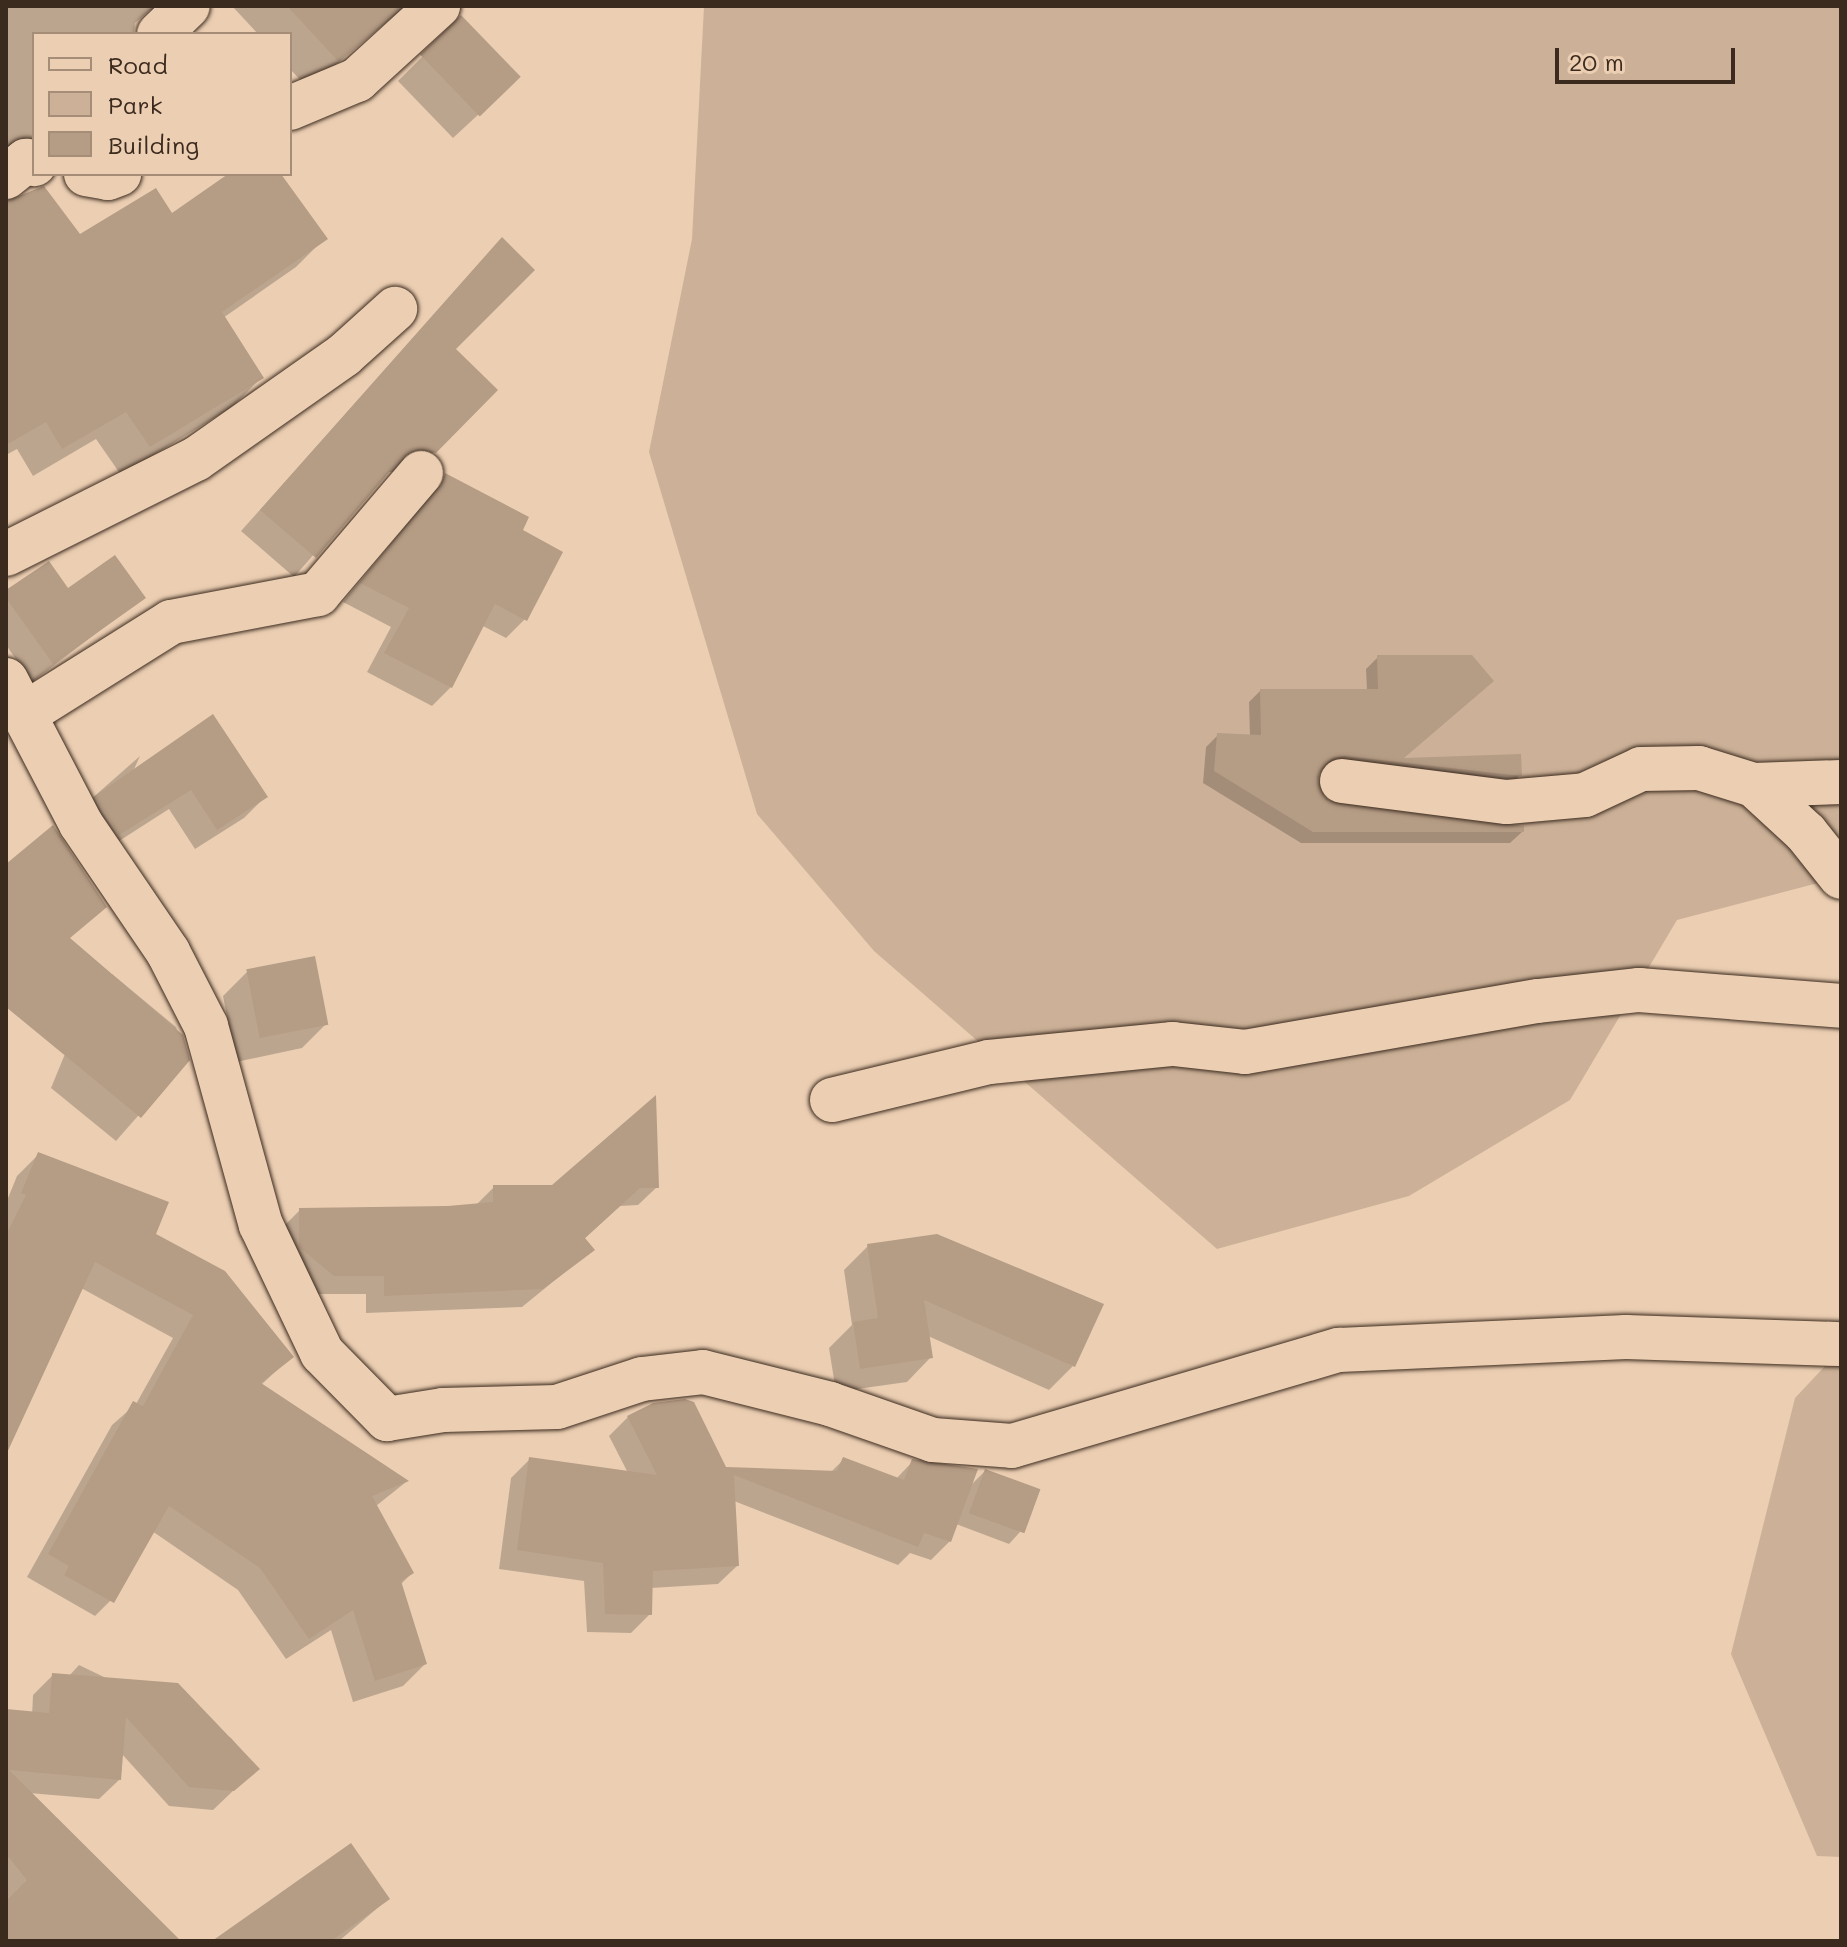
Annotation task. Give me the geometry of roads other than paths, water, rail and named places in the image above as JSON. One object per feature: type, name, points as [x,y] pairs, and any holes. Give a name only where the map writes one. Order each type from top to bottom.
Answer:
[{"type":"street","points":[[161,32],[188,6]]},
{"type":"street","points":[[292,107],[357,80],[438,6]]},
{"type":"street","points":[[6,554],[196,459],[344,355],[395,309]]},
{"type":"street","points":[[421,473],[318,594],[171,622],[15,697],[81,824],[168,952],[206,1026],[261,1225],[322,1353],[387,1419],[443,1410],[557,1407],[642,1379],[703,1372],[830,1404],[933,1440],[1012,1446],[1339,1350],[1626,1337],[1841,1344]]},
{"type":"street","points":[[1342,781],[1507,802],[1585,795],[1641,769],[1699,768],[1754,785],[1841,782]]},
{"type":"street","points":[[1754,785],[1806,833],[1841,877]]},
{"type":"street","points":[[832,1100],[989,1062],[1173,1044],[1245,1052],[1538,1001],[1639,990],[1841,1006]]}]
